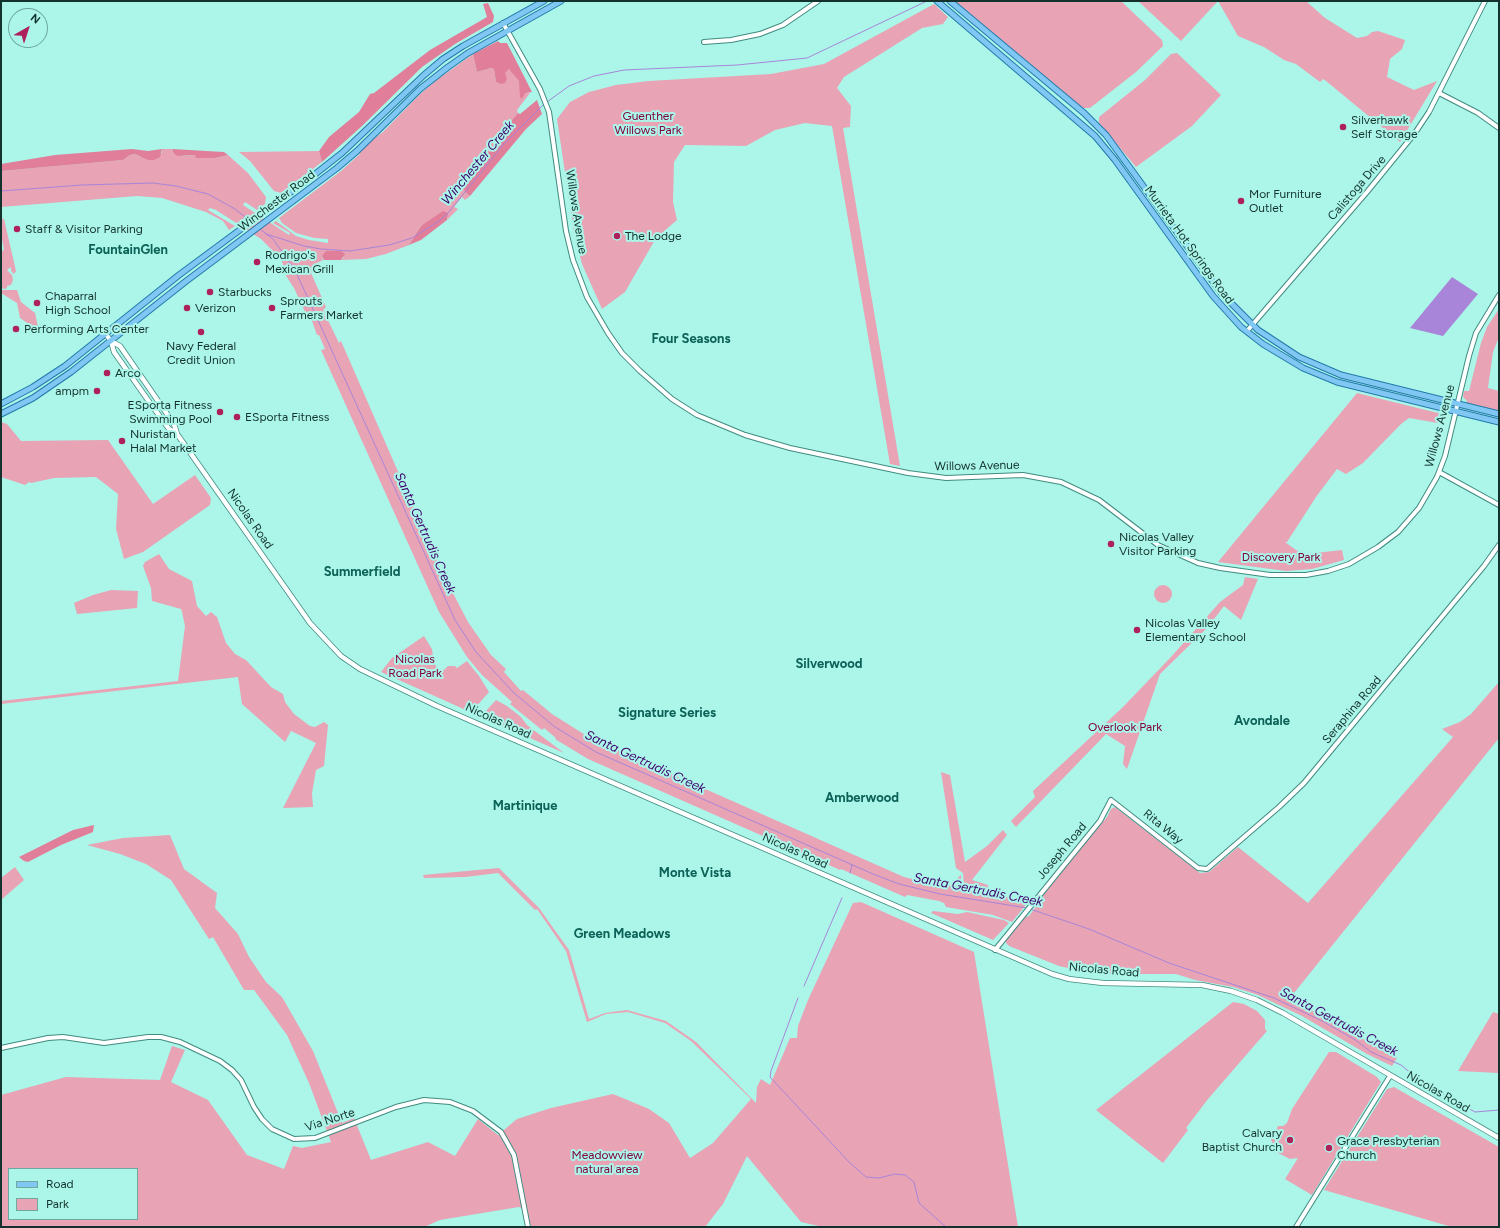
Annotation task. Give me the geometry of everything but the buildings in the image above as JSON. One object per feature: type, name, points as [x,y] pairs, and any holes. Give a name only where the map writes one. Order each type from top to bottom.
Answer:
[{"type":"main road","name":"Winchester Road","points":[[1,404],[33,387],[65,366],[179,275],[342,153],[424,75],[457,50],[544,1]]},
{"type":"main road","name":"Winchester Road","points":[[1,414],[48,389],[185,282],[274,216],[357,151],[429,82],[468,53],[561,1]]},
{"type":"main road","name":"Murrieta Hot Springs Road","points":[[937,1],[1095,136],[1115,160],[1213,296],[1247,331],[1274,352],[1317,375],[1355,388],[1499,422]]},
{"type":"main road","name":"Murrieta Hot Springs Road","points":[[950,1],[1084,113],[1103,132],[1120,152],[1213,282],[1232,305],[1252,325],[1288,351],[1321,368],[1358,380],[1499,414]]},
{"type":"main road","name":"Nicolas Road","points":[[105,333],[111,341],[114,352],[168,429],[176,434],[310,623],[341,656],[360,669],[438,706],[1052,974],[1069,979],[1103,983],[1202,985],[1245,995],[1282,1012],[1499,1138]]},
{"type":"main road","name":"Nicolas Road","points":[[111,341],[120,346],[174,424],[176,434]]},
{"type":"street","points":[[704,42],[731,40],[760,34],[783,25],[818,1]]},
{"type":"street","name":"Calistoga Drive","points":[[1247,331],[1402,150],[1429,112],[1485,1]]},
{"type":"street","name":"Willows Avenue","points":[[503,23],[542,93],[549,112],[570,246],[582,283],[597,316],[622,352],[657,387],[697,415],[727,429],[778,445],[930,477],[960,478],[1009,474],[1052,480],[1076,488],[1099,500],[1152,541],[1178,556],[1198,563],[1220,568],[1285,576],[1328,571],[1349,564],[1378,548],[1398,532],[1427,497],[1439,472],[1476,333],[1499,295]]},
{"type":"street","points":[[1439,93],[1478,113],[1499,128]]},
{"type":"street","points":[[1439,472],[1459,481],[1499,505]]},
{"type":"street","name":"Seraphina Road","points":[[1202,870],[1207,869],[1221,858],[1304,783],[1484,566],[1499,545]]},
{"type":"street","name":"Joseph Road","points":[[995,950],[1100,821],[1111,800]]},
{"type":"street","name":"Rita Way","points":[[1111,800],[1202,870]]},
{"type":"street","name":"Via Norte","points":[[1,1048],[48,1038],[63,1037],[104,1043],[148,1037],[161,1037],[180,1042],[220,1061],[232,1070],[241,1080],[254,1107],[262,1119],[272,1129],[294,1139],[315,1138],[396,1107],[424,1100],[450,1102],[474,1111],[501,1132],[514,1155],[528,1227]]},
{"type":"street","points":[[1296,1227],[1390,1076]]},
{"type":"green space","points":[[955,1],[1121,1],[1162,40],[1163,46],[1136,72],[1090,108],[1083,108]]},
{"type":"green space","points":[[1138,1],[1218,1],[1181,41]]},
{"type":"green space","points":[[1218,1],[1306,1],[1325,18],[1357,38],[1367,36],[1372,32],[1378,31],[1405,40],[1402,49],[1390,59],[1387,77],[1414,90],[1437,81],[1400,142],[1323,79],[1320,82],[1296,64],[1284,60],[1264,47],[1238,36]]},
{"type":"green space","name":"Guenther Willows Park","points":[[934,4],[948,17],[943,24],[922,28],[844,77],[837,88],[851,106],[850,127],[843,128],[900,466],[890,464],[832,126],[805,123],[775,130],[746,146],[685,145],[674,162],[673,202],[677,220],[656,238],[625,292],[602,309],[582,264],[574,233],[557,119],[570,102],[589,92],[616,85],[649,81],[771,74],[824,64]]},
{"type":"green space","points":[[1177,53],[1221,95],[1192,126],[1136,167],[1099,123],[1099,117],[1145,80],[1171,54]]},
{"type":"green space","points":[[473,54],[477,72],[491,68],[494,69],[496,82],[500,84],[506,70],[509,69],[519,81],[521,92],[530,93],[517,110],[518,113],[503,130],[502,138],[469,174],[463,184],[465,192],[470,196],[465,200],[462,197],[454,207],[458,209],[447,220],[448,217],[421,226],[409,245],[386,254],[366,259],[341,260],[344,257],[322,256],[323,260],[315,264],[311,273],[326,307],[323,310],[339,343],[341,341],[441,570],[468,622],[491,655],[506,669],[504,672],[521,691],[523,690],[552,714],[590,738],[904,877],[930,883],[944,884],[948,887],[961,875],[961,884],[964,889],[1029,901],[1012,922],[993,915],[946,907],[944,903],[939,901],[907,895],[905,897],[841,869],[840,870],[588,759],[555,739],[556,738],[544,728],[542,730],[510,704],[512,702],[482,675],[467,657],[439,612],[321,350],[325,349],[319,335],[317,335],[310,315],[307,316],[294,288],[283,271],[285,270],[281,259],[261,239],[216,210],[210,208],[208,210],[235,226],[229,230],[223,221],[206,212],[162,198],[137,196],[1,207],[1,171],[123,160],[130,155],[135,154],[141,157],[162,153],[162,149],[172,149],[174,154],[183,156],[195,155],[197,158],[215,158],[228,155],[248,173],[266,197],[265,204],[257,210],[245,202],[243,205],[289,235],[290,233],[273,223],[276,221],[296,236],[328,243],[328,239],[314,238],[296,233],[282,223],[279,218],[341,171],[360,154],[357,151],[383,132],[420,94]]},
{"type":"green space","points":[[319,151],[322,162],[281,193],[274,191],[250,161],[239,152]]},
{"type":"green space","points":[[1,219],[4,219],[16,271],[14,274],[11,271],[11,267],[7,270],[12,275],[13,280],[11,285],[7,286],[5,289],[1,288],[1,253],[4,249],[1,235]]},
{"type":"green space","points":[[1,290],[17,290],[21,302],[35,313],[38,327],[33,327],[20,318],[17,303],[1,293]]},
{"type":"green space","points":[[1499,309],[1499,337],[1493,352],[1488,388],[1499,391],[1499,412],[1466,403],[1467,401],[1463,397],[1464,391],[1469,391],[1481,343],[1487,327]]},
{"type":"green space","name":"Discovery Park","points":[[1357,393],[1442,414],[1438,423],[1409,418],[1401,424],[1363,463],[1346,474],[1337,469],[1316,497],[1287,542],[1285,542],[1296,550],[1307,554],[1342,550],[1344,560],[1312,569],[1286,571],[1218,562]]},
{"type":"green space","points":[[1,422],[7,424],[21,441],[108,440],[153,504],[195,475],[211,498],[210,505],[143,552],[124,559],[116,529],[118,494],[96,477],[54,478],[31,483],[29,482],[25,485],[1,477]]},
{"type":"green space","points":[[159,554],[169,569],[192,581],[197,606],[206,616],[211,612],[217,617],[226,643],[235,654],[246,660],[271,687],[283,694],[285,702],[294,714],[310,726],[315,727],[324,722],[328,725],[324,766],[316,770],[312,793],[313,807],[283,808],[316,743],[291,731],[285,742],[242,704],[238,677],[1,704],[1,701],[178,681],[185,626],[182,612],[181,609],[152,601],[151,588],[143,566],[145,562]]},
{"type":"green space","name":"Overlook Park","points":[[1245,577],[1258,579],[1241,620],[1224,606],[1208,627],[1160,674],[1127,769],[1123,764],[1125,746],[1106,734],[1016,827],[1011,821],[1035,797],[1033,791],[1123,707],[1171,657],[1220,602],[1243,585]]},
{"type":"green space","points":[[1159,585],[1167,585],[1172,590],[1170,601],[1167,603],[1159,603],[1154,598],[1154,590]]},
{"type":"green space","points":[[111,590],[138,591],[137,608],[77,614],[74,603],[93,595]]},
{"type":"green space","name":"Nicolas Road Park","points":[[424,636],[432,649],[434,663],[438,669],[444,670],[448,666],[455,666],[457,668],[467,661],[479,676],[489,692],[474,709],[468,711],[381,672],[392,658]]},
{"type":"green space","points":[[1499,682],[1499,738],[1290,998],[1397,1058],[1392,1066],[1367,1054],[1302,1016],[1258,995],[1233,987],[1195,980],[1176,974],[1109,974],[1082,971],[1059,966],[1009,946],[1006,943],[1006,939],[1024,917],[1029,916],[1044,896],[1041,895],[1107,817],[1111,809],[1115,807],[1200,873],[1209,872],[1238,847],[1308,903],[1453,737],[1442,729],[1460,722],[1471,714]]},
{"type":"green space","points":[[496,700],[507,706],[521,717],[527,725],[564,753],[487,719],[486,711]]},
{"type":"green space","points":[[941,772],[950,775],[965,862],[987,846],[1003,830],[1007,835],[972,880],[988,885],[987,890],[964,885],[963,873],[956,868]]},
{"type":"green space","name":"Meadowview natural area","points":[[170,835],[184,869],[217,893],[215,908],[238,934],[249,957],[266,982],[282,997],[313,1051],[342,1123],[354,1118],[371,1160],[428,1142],[455,1156],[478,1119],[498,1135],[517,1119],[551,1108],[613,1094],[649,1109],[669,1123],[690,1158],[713,1143],[751,1099],[691,1041],[665,1023],[628,1012],[606,1014],[587,1022],[566,951],[537,909],[535,910],[498,873],[465,877],[424,878],[423,875],[499,868],[539,908],[569,950],[589,1019],[605,1013],[627,1010],[666,1021],[696,1042],[756,1103],[757,1087],[761,1079],[770,1085],[790,1038],[797,1038],[798,1026],[808,1000],[853,903],[861,902],[974,952],[1018,1227],[823,1227],[801,1222],[747,1156],[723,1204],[705,1227],[531,1227],[527,1211],[519,1207],[440,1220],[424,1227],[1,1227],[1,1095],[66,1077],[160,1080],[172,1046],[185,1050],[171,1082],[208,1100],[247,1155],[284,1169],[293,1146],[302,1148],[331,1142],[309,1083],[287,1035],[254,990],[244,990],[213,937],[209,939],[171,880],[146,864],[120,854],[87,845],[123,838]]},
{"type":"green space","points":[[15,867],[24,880],[1,900],[1,878]]},
{"type":"green space","points":[[933,911],[958,914],[967,912],[1004,920],[1009,923],[993,940],[931,913]]},
{"type":"green space","points":[[1233,1002],[1244,1004],[1257,1011],[1265,1020],[1265,1029],[1267,1031],[1208,1099],[1186,1128],[1188,1130],[1163,1163],[1096,1110]]},
{"type":"green space","points":[[1493,1012],[1499,1014],[1499,1073],[1458,1071]]},
{"type":"green space","points":[[1329,1052],[1336,1052],[1377,1077],[1381,1082],[1312,1195],[1285,1179],[1298,1158],[1290,1159],[1278,1153],[1271,1140],[1278,1126],[1283,1126],[1287,1123],[1292,1109]]},
{"type":"green space","points":[[1394,1087],[1499,1147],[1499,1227],[1452,1227],[1324,1190],[1387,1089]]},
{"type":"shaded area","points":[[488,3],[494,16],[493,22],[455,44],[422,67],[362,126],[322,162],[319,151],[329,137],[359,112],[370,94],[374,93],[430,50],[487,17],[483,4]]},
{"type":"shaded area","points":[[498,41],[500,43],[507,43],[532,92],[525,93],[522,99],[520,97],[519,81],[509,69],[505,73],[507,79],[505,83],[500,84],[496,82],[494,69],[491,68],[477,72],[473,54]]},
{"type":"shaded area","points":[[537,100],[542,114],[526,129],[470,196],[465,192],[462,184],[469,174],[502,138],[503,130],[518,113],[520,114]]},
{"type":"shaded area","points":[[132,149],[148,151],[162,149],[160,157],[154,160],[148,160],[135,154],[130,155],[123,160],[1,171],[1,164],[55,155]]},
{"type":"shaded area","points":[[172,149],[224,152],[228,155],[215,158],[196,158],[195,155],[178,156],[174,154]]},
{"type":"shaded area","points":[[443,211],[448,213],[447,220],[421,240],[409,245],[421,226]]},
{"type":"shaded area","points":[[326,251],[341,251],[345,254],[341,260],[324,260],[322,256]]},
{"type":"shaded area","points":[[1452,277],[1478,294],[1443,336],[1410,328]]},
{"type":"shaded area","points":[[94,825],[93,832],[61,845],[28,862],[19,857],[73,830]]},
{"type":"waterway","points":[[547,102],[569,86],[594,76],[624,70],[737,65],[807,58],[927,1]]},
{"type":"waterway","name":"Winchester Creek","points":[[266,234],[304,246],[350,251],[389,245],[412,238],[439,221],[448,213],[503,145],[544,104]]},
{"type":"waterway","name":"Santa Gertrudis Creek","points":[[1,191],[82,185],[153,183],[176,186],[208,194],[235,209],[249,220]]},
{"type":"waterway","name":"Santa Gertrudis Creek","points":[[260,229],[273,239],[295,270],[455,620],[476,652],[514,693],[555,727],[596,752],[873,874],[899,884],[940,894],[1027,908]]},
{"type":"waterway","points":[[850,873],[852,865]]},
{"type":"waterway","points":[[804,986],[842,898]]},
{"type":"waterway","name":"Santa Gertrudis Creek","points":[[1030,909],[1089,929],[1169,963],[1274,998],[1322,1021],[1354,1039],[1371,1052],[1401,1065],[1423,1083],[1475,1112],[1499,1110]]},
{"type":"waterway","points":[[798,998],[770,1077],[849,1162],[866,1177],[879,1178],[895,1174],[905,1175],[914,1182],[919,1203],[946,1227]]},
{"type":"place","name":"Silverhawk Self Storage","points":[[1343,127]]},
{"type":"place","name":"Mor Furniture Outlet","points":[[1241,201]]},
{"type":"place","name":"Staff & Visitor Parking","points":[[17,229]]},
{"type":"place","name":"The Lodge","points":[[617,236]]},
{"type":"place","name":"Rodrigo's Mexican Grill","points":[[257,262]]},
{"type":"place","name":"Starbucks","points":[[210,292]]},
{"type":"place","name":"Chaparral High School","points":[[37,303]]},
{"type":"place","name":"Verizon","points":[[187,308]]},
{"type":"place","name":"Sprouts Farmers Market","points":[[272,308]]},
{"type":"place","name":"Performing Arts Center","points":[[16,329]]},
{"type":"place","name":"Navy Federal Credit Union","points":[[201,332]]},
{"type":"place","name":"Arco","points":[[107,373]]},
{"type":"place","name":"ampm","points":[[97,391]]},
{"type":"place","name":"ESporta Fitness Swimming Pool","points":[[220,412]]},
{"type":"place","name":"ESporta Fitness","points":[[237,417]]},
{"type":"place","name":"Nuristan Halal Market","points":[[122,441]]},
{"type":"place","name":"Nicolas Valley Visitor Parking","points":[[1111,544]]},
{"type":"place","name":"Nicolas Valley Elementary School","points":[[1137,630]]},
{"type":"place","name":"Calvary Baptist Church","points":[[1290,1140]]},
{"type":"place","name":"Grace Presbyterian Church","points":[[1329,1148]]},
{"type":"district","name":"FountainGlen","points":[[128,250]]},
{"type":"district","name":"Four Seasons","points":[[691,339]]},
{"type":"district","name":"Summerfield","points":[[362,572]]},
{"type":"district","name":"Silverwood","points":[[829,664]]},
{"type":"district","name":"Signature Series","points":[[667,713]]},
{"type":"district","name":"Avondale","points":[[1262,721]]},
{"type":"district","name":"Amberwood","points":[[862,798]]},
{"type":"district","name":"Martinique","points":[[525,806]]},
{"type":"district","name":"Monte Vista","points":[[695,873]]},
{"type":"district","name":"Green Meadows","points":[[622,934]]}]
